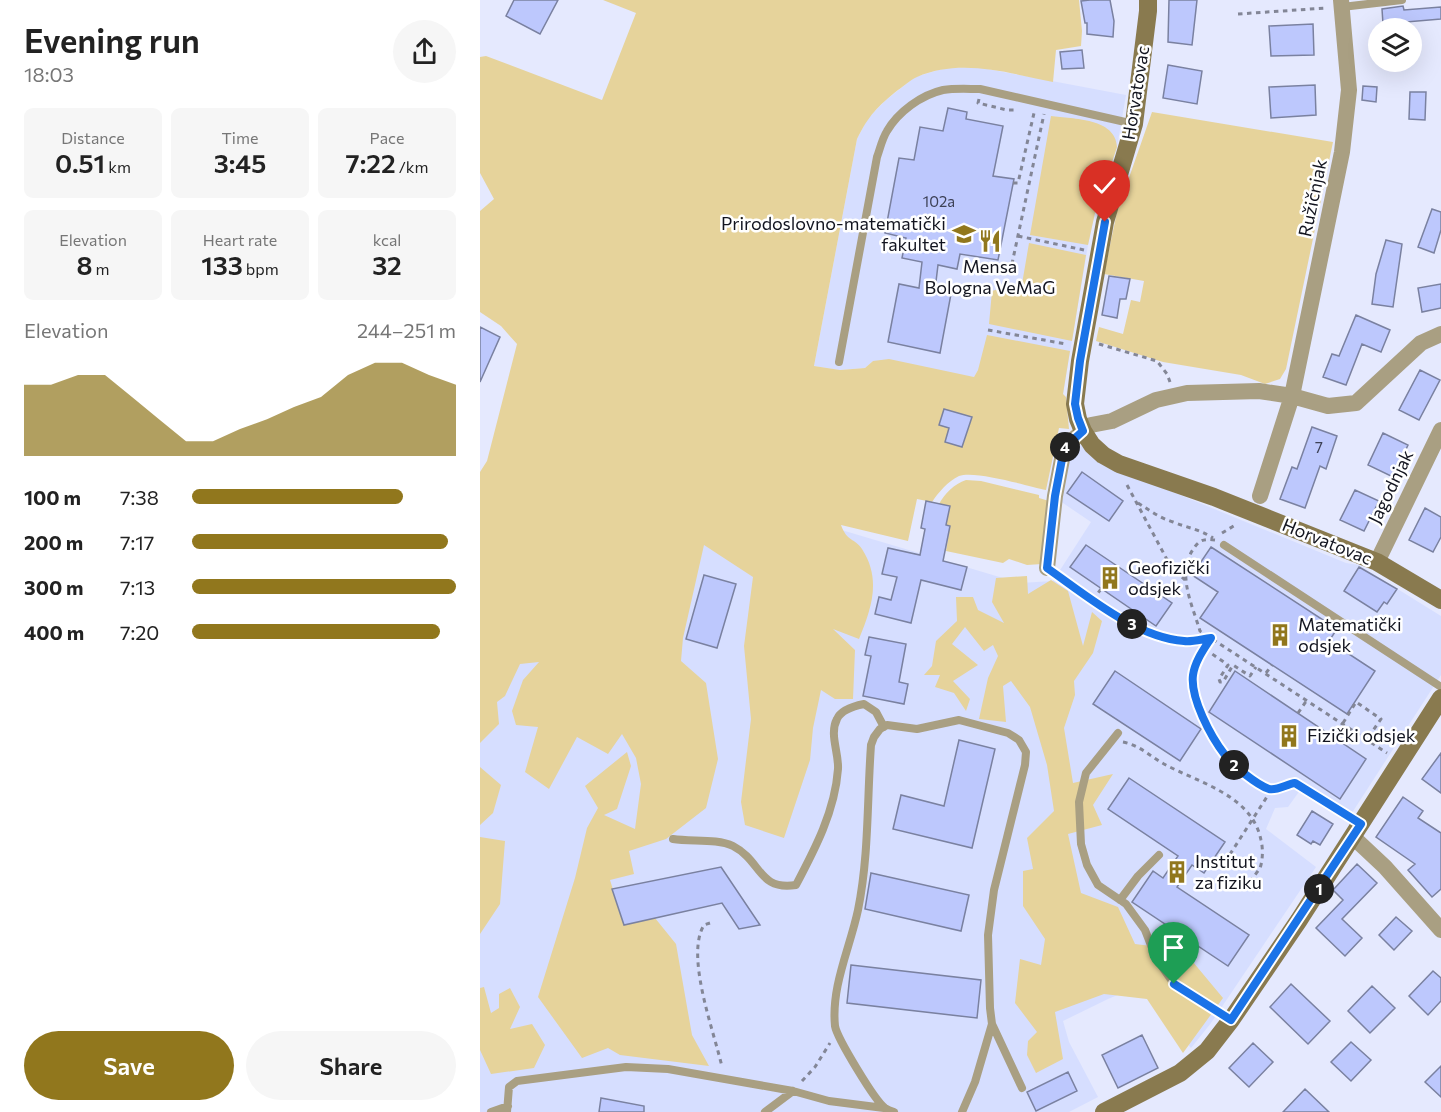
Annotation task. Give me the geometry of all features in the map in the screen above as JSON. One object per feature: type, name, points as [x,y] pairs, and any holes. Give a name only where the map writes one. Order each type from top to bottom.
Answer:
[{"type":"street","name":"Ružičnjak","points":[[1260,496],[1293,396],[1344,137],[1349,90],[1340,5]]},
{"type":"street","name":"Horvatovac","points":[[1150,8],[1134,124],[1105,222],[1080,361],[1075,404],[1083,431],[1098,450],[1119,464],[1214,497],[1377,562],[1441,600]]},
{"type":"street","points":[[1047,568],[1055,496],[1065,447],[1091,426],[1112,421],[1156,400],[1187,393],[1259,391],[1293,396],[1328,406],[1356,403],[1421,343],[1441,334]]},
{"type":"street","name":"Jagodnjak","points":[[1377,562],[1441,430]]},
{"type":"street","points":[[1104,1112],[1180,1073],[1207,1051],[1231,1020],[1357,830],[1441,698]]},
{"type":"street","points":[[1357,830],[1385,867],[1441,930]]},
{"type":"lane","points":[[1340,5],[1402,0]]},
{"type":"lane","points":[[839,362],[877,157],[886,132],[897,118],[917,102],[941,91],[980,89],[1134,124]]},
{"type":"lane","points":[[1224,545],[1441,687]]},
{"type":"lane","points":[[673,839],[731,845],[745,854],[772,885],[784,887],[796,885],[816,846],[832,804],[838,768],[834,729],[837,717],[846,710],[864,704],[876,712],[884,727]]},
{"type":"lane","points":[[885,1108],[856,1067],[836,1030],[835,1018],[837,990],[858,912],[863,876],[871,745],[874,737],[887,725],[917,729],[959,720],[1008,733],[1019,740],[1026,752],[1025,765],[994,890],[990,923],[992,1024],[1022,1089]]},
{"type":"lane","points":[[1118,733],[1086,773],[1079,802],[1081,844],[1087,865],[1098,885],[1126,904],[1145,930],[1156,958],[1174,984],[1231,1020]]},
{"type":"lane","points":[[1120,900],[1138,876],[1160,855]]},
{"type":"lane","points":[[962,1112],[975,1082],[992,1024]]},
{"type":"lane","points":[[491,1112],[508,1109],[509,1087],[517,1081],[626,1067],[668,1069],[724,1078],[793,1091],[829,1101],[885,1108],[894,1112]]},
{"type":"lane","points":[[765,1112],[793,1091]]},
{"type":"path","points":[[1238,14],[1340,5]]},
{"type":"path","points":[[1014,183],[1017,183],[1034,111],[1051,113]]},
{"type":"path","points":[[1010,273],[1044,112]]},
{"type":"path","points":[[1018,236],[1082,249]]},
{"type":"path","points":[[988,330],[1074,345]]},
{"type":"path","points":[[1092,340],[1114,349],[1157,361],[1167,374],[1174,396]]},
{"type":"path","points":[[1121,478],[1137,502],[1171,567],[1185,580]]},
{"type":"path","points":[[1137,502],[1156,515],[1200,530],[1215,540]]},
{"type":"path","points":[[1215,540],[1226,530],[1247,520]]},
{"type":"path","points":[[1215,540],[1205,538],[1198,543],[1190,553],[1185,567],[1185,580],[1200,631],[1392,756]]},
{"type":"path","points":[[1047,568],[1093,600],[1138,627],[1162,637],[1187,642],[1211,638]]},
{"type":"path","points":[[1093,600],[1101,589]]},
{"type":"path","points":[[1211,638],[1198,660],[1192,678],[1204,719],[1230,761],[1249,776],[1272,789]]},
{"type":"path","points":[[1205,649],[1228,665],[1219,679],[1220,682],[1223,682],[1233,665],[1250,676],[1256,667]]},
{"type":"path","points":[[1266,673],[1272,665]]},
{"type":"path","points":[[1298,713],[1307,700]]},
{"type":"path","points":[[1343,723],[1356,702],[1381,719],[1367,739]]},
{"type":"path","points":[[1112,741],[1127,743],[1141,749],[1164,764],[1209,784],[1239,804],[1253,818],[1262,843],[1261,864],[1246,886]]},
{"type":"path","points":[[1225,862],[1272,789],[1295,783],[1357,830]]},
{"type":"path","points":[[710,923],[704,925],[698,934],[697,953],[700,984],[724,1078]]},
{"type":"path","points":[[793,1091],[815,1067],[836,1030]]},
{"type":"shaded area","points":[[603,0],[1079,0],[1081,46],[1056,50],[1053,82],[985,69],[950,68],[934,71],[912,80],[884,101],[870,117],[857,139],[814,366],[840,370],[865,368],[873,361],[889,359],[974,377],[987,335],[1070,351],[1063,394],[1066,397],[1069,429],[1059,428],[1046,490],[977,475],[959,476],[947,484],[932,502],[917,499],[908,541],[841,525],[848,537],[862,549],[872,572],[870,606],[859,639],[833,629],[855,650],[853,699],[835,699],[821,690],[813,728],[810,760],[784,838],[745,825],[741,802],[751,719],[744,646],[753,577],[704,545],[683,638],[681,661],[706,683],[718,759],[706,808],[666,839],[629,851],[634,874],[610,880],[624,924],[655,918],[676,944],[692,1035],[709,1066],[620,1055],[608,1048],[582,1058],[538,997],[575,878],[587,828],[598,808],[585,786],[627,752],[631,766],[617,809],[604,815],[635,829],[641,784],[636,758],[622,734],[608,754],[577,737],[549,789],[525,772],[538,727],[516,725],[512,711],[523,680],[539,662],[520,664],[505,696],[497,702],[499,724],[480,743],[480,472],[487,461],[517,344],[501,326],[480,312],[480,211],[494,199],[480,173],[480,57],[486,56],[602,100],[636,13]]},
{"type":"shaded area","name":"Prirodoslovno-matematički fakultet","points":[[977,67],[1126,95],[1117,147],[1095,213],[1088,245],[1063,394],[978,370],[974,377],[873,361],[865,368],[839,370],[814,366],[857,139],[868,118],[915,77],[945,68]]},
{"type":"shaded area","points":[[1152,112],[1333,142],[1286,369],[1280,379],[1265,384],[1241,375],[1163,362],[1096,341],[1099,327],[1123,334],[1131,300],[1140,302],[1144,281],[1104,274],[1117,212]]},
{"type":"shaded area","points":[[1051,116],[1092,122],[1109,130],[1115,137],[1117,147],[1095,213],[1088,245],[1030,235]]},
{"type":"shaded area","points":[[1029,243],[1086,255],[1072,341],[989,324],[992,291],[1022,284]]},
{"type":"shaded area","points":[[1081,445],[1102,463],[1346,563],[1359,565],[1441,616],[1441,675],[1348,819],[1301,789],[1288,807],[1275,808],[1266,829],[1316,867],[1211,1023],[1191,1048],[1139,986],[1063,1021],[1069,1042],[1098,1097],[1069,1112],[480,1112],[480,546],[818,523],[1020,583],[1053,581],[1091,522],[1060,501],[1066,458]]},
{"type":"shaded area","points":[[966,480],[981,481],[1039,495],[1039,498],[1049,501],[1042,564],[1027,565],[1009,559],[1003,563],[946,551],[950,526],[946,525],[950,506],[939,504],[950,489]]},
{"type":"shaded area","points":[[1027,576],[1028,594],[1051,580],[1068,591],[1083,646],[1092,612],[1102,621],[1093,653],[1074,681],[1075,695],[1064,728],[1073,783],[1113,774],[1093,805],[1102,825],[1068,834],[1081,893],[1118,907],[1135,944],[1183,950],[1223,998],[1183,1053],[1147,999],[1104,994],[1055,1012],[1063,1059],[1036,1073],[1027,1055],[1028,1041],[1037,1032],[1015,1003],[1020,959],[1041,965],[1045,939],[1023,906],[1023,871],[1033,869],[1027,838],[1054,811],[1047,765],[1030,707],[1011,681],[1003,686],[1006,722],[979,719],[988,678],[998,656],[993,645],[984,651],[965,627],[952,644],[978,665],[953,681],[970,699],[966,711],[954,693],[935,687],[940,675],[924,675],[932,666],[936,641],[957,621],[956,597],[973,597],[978,610],[1004,623],[992,602],[996,578]]},
{"type":"shaded area","points":[[480,767],[501,785],[493,813],[480,825]]},
{"type":"shaded area","points":[[480,837],[505,841],[500,904],[480,934]]},
{"type":"shaded area","points":[[484,987],[491,1013],[499,1008],[499,994],[510,988],[520,1007],[510,1029],[532,1024],[545,1045],[534,1068],[491,1074],[480,1050],[480,988]]},
{"type":"building","points":[[514,0],[558,0],[540,34],[506,16]]},
{"type":"building","points":[[1110,0],[1114,21],[1113,37],[1087,34],[1087,23],[1085,23],[1081,1]]},
{"type":"building","points":[[1169,0],[1197,0],[1192,45],[1168,42]]},
{"type":"building","points":[[1403,6],[1404,10],[1441,7],[1441,19],[1422,21],[1422,18],[1383,18],[1382,9]]},
{"type":"building","points":[[1313,24],[1314,55],[1271,56],[1269,26]]},
{"type":"building","points":[[1082,50],[1084,68],[1062,69],[1060,52]]},
{"type":"building","points":[[1168,65],[1202,71],[1197,104],[1163,98]]},
{"type":"building","points":[[1315,85],[1316,115],[1271,118],[1269,87]]},
{"type":"building","points":[[1363,86],[1377,87],[1376,102],[1362,100]]},
{"type":"building","points":[[1410,92],[1426,92],[1425,120],[1409,119]]},
{"type":"building","points":[[948,108],[967,112],[966,119],[1003,126],[993,176],[1014,179],[998,260],[960,254],[957,269],[938,265],[935,290],[951,294],[940,353],[888,342],[899,284],[919,288],[922,262],[902,258],[906,238],[885,233],[899,158],[914,160],[920,127],[943,131]]},
{"type":"building","points":[[1432,209],[1441,212],[1441,230],[1434,253],[1418,247]]},
{"type":"building","points":[[1386,240],[1402,244],[1393,307],[1372,304],[1376,274]]},
{"type":"building","points":[[1109,276],[1130,279],[1126,299],[1120,299],[1117,318],[1102,315]]},
{"type":"building","points":[[1441,284],[1441,308],[1422,312],[1418,288]]},
{"type":"building","points":[[1356,315],[1390,330],[1381,352],[1362,344],[1346,385],[1323,377],[1332,354],[1339,356]]},
{"type":"building","points":[[480,327],[500,337],[480,382]]},
{"type":"building","points":[[1420,370],[1440,380],[1419,420],[1399,410]]},
{"type":"building","points":[[944,409],[972,417],[962,447],[945,442],[949,428],[939,425]]},
{"type":"building","points":[[1312,427],[1337,436],[1326,469],[1320,466],[1305,508],[1280,499],[1292,467],[1297,469]]},
{"type":"building","points":[[1383,433],[1408,445],[1393,477],[1368,465]]},
{"type":"building","points":[[1082,472],[1123,501],[1109,521],[1067,493]]},
{"type":"building","points":[[1355,490],[1379,501],[1364,531],[1340,520]]},
{"type":"building","points":[[926,501],[950,506],[946,525],[950,526],[943,561],[967,567],[961,590],[921,580],[911,623],[875,614],[879,597],[891,600],[897,577],[882,574],[888,548],[920,555],[925,529],[921,528]]},
{"type":"building","points":[[1425,508],[1441,517],[1441,537],[1433,552],[1409,540]]},
{"type":"building","name":"Geofizički odsjek","points":[[1086,545],[1172,603],[1156,626],[1070,567]]},
{"type":"building","name":"Matematički odsjek","points":[[1211,547],[1337,629],[1329,641],[1375,671],[1347,714],[1200,618],[1218,592],[1192,575]]},
{"type":"building","points":[[1359,567],[1397,589],[1387,604],[1384,602],[1377,612],[1344,591]]},
{"type":"building","points":[[704,575],[736,584],[717,648],[686,639]]},
{"type":"building","points":[[869,637],[906,644],[899,682],[908,684],[904,704],[863,696],[871,656],[865,655]]},
{"type":"building","points":[[1115,671],[1201,729],[1180,761],[1093,704]]},
{"type":"building","name":"Fizički odsjek","points":[[1235,671],[1366,759],[1340,799],[1209,712]]},
{"type":"building","points":[[959,740],[995,749],[972,848],[893,829],[901,795],[944,806]]},
{"type":"building","points":[[1441,753],[1441,793],[1422,779]]},
{"type":"building","name":"Institut za fiziku","points":[[1129,778],[1225,842],[1204,873],[1192,865],[1177,887],[1249,935],[1228,966],[1132,902],[1153,871],[1163,878],[1178,856],[1108,809]]},
{"type":"building","points":[[1403,797],[1423,811],[1418,818],[1441,833],[1441,889],[1432,897],[1408,870],[1415,864],[1376,837]]},
{"type":"building","points":[[1312,811],[1333,824],[1320,845],[1313,841],[1311,844],[1297,835]]},
{"type":"building","points":[[1357,864],[1377,883],[1342,919],[1362,938],[1345,956],[1316,928],[1343,900],[1333,890]]},
{"type":"building","points":[[721,867],[760,925],[739,929],[722,903],[624,925],[612,889]]},
{"type":"building","points":[[871,873],[969,895],[961,931],[865,909]]},
{"type":"building","points":[[1396,917],[1412,931],[1394,950],[1379,935]]},
{"type":"building","points":[[851,965],[981,980],[977,1018],[847,1003]]},
{"type":"building","points":[[1433,971],[1441,978],[1441,1001],[1428,1015],[1409,996]]},
{"type":"building","points":[[1291,984],[1330,1021],[1308,1044],[1270,1007]]},
{"type":"building","points":[[1372,986],[1395,1008],[1370,1033],[1348,1011]]},
{"type":"building","points":[[1142,1035],[1158,1068],[1118,1088],[1102,1055]]},
{"type":"building","points":[[1351,1042],[1371,1060],[1351,1081],[1331,1062]]},
{"type":"building","points":[[1253,1043],[1273,1062],[1249,1087],[1229,1068]]},
{"type":"building","points":[[1441,1066],[1441,1097],[1425,1082]]},
{"type":"building","points":[[1068,1072],[1077,1091],[1036,1111],[1027,1092]]},
{"type":"building","points":[[1305,1089],[1329,1112],[1283,1112]]},
{"type":"building","points":[[601,1098],[644,1106],[644,1112],[599,1112]]},
{"type":"place","name":"Prirodoslovno-matematički fakultet","points":[[964,234]]},
{"type":"place","name":"Mensa Bologna VeMaG","points":[[990,241]]},
{"type":"place","name":"Geofizički odsjek","points":[[1110,578]]},
{"type":"place","name":"Matematički odsjek","points":[[1280,635]]},
{"type":"place","name":"Fizički odsjek","points":[[1289,736]]},
{"type":"place","name":"Institut za fiziku","points":[[1177,872]]},
{"type":"route","points":[[1105,222],[1080,361],[1075,404],[1083,431],[1065,447],[1063,454],[1055,496],[1047,568],[1110,612],[1138,627],[1173,640],[1187,642],[1211,638],[1198,660],[1192,678],[1204,719],[1224,754],[1267,788],[1278,788],[1295,783],[1361,824],[1231,1020],[1174,984]]}]
